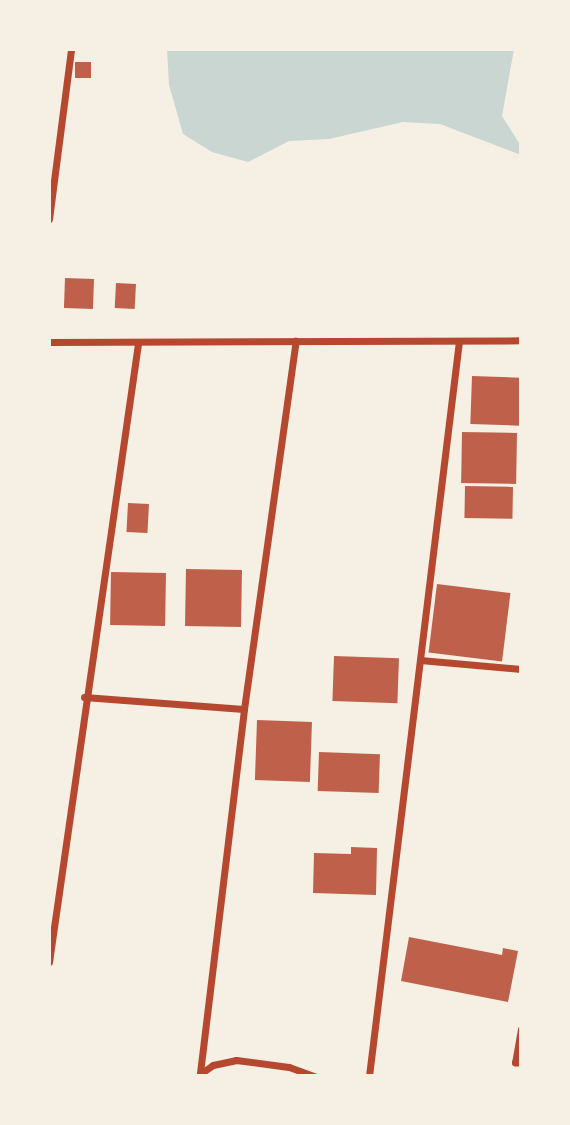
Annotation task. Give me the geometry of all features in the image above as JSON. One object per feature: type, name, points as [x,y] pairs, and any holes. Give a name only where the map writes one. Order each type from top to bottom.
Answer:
[{"type":"street","points":[[49,219],[71,49]]},
{"type":"street","points":[[49,342],[138,344],[521,340]]},
{"type":"street","points":[[198,1075],[244,709],[296,341]]},
{"type":"street","points":[[369,1076],[459,341]]},
{"type":"street","points":[[49,962],[84,696],[138,344]]},
{"type":"street","points":[[420,660],[521,669]]},
{"type":"street","points":[[84,696],[244,709]]},
{"type":"street","points":[[521,1029],[515,1062],[521,1063]]},
{"type":"street","points":[[198,1075],[213,1065],[236,1060],[289,1067],[314,1076]]},
{"type":"shaded area","points":[[167,49],[514,49],[502,116],[521,146],[521,155],[440,124],[403,122],[329,139],[289,141],[248,162],[212,152],[183,134],[169,85]]},
{"type":"building","points":[[75,62],[91,62],[91,78],[75,78]]},
{"type":"building","points":[[65,278],[94,279],[93,309],[64,308]]},
{"type":"building","points":[[116,283],[136,284],[135,309],[115,308]]},
{"type":"building","points":[[472,376],[521,378],[519,426],[470,424]]},
{"type":"building","points":[[462,432],[517,433],[516,484],[461,483]]},
{"type":"building","points":[[465,486],[513,487],[512,519],[464,518]]},
{"type":"building","points":[[128,503],[149,504],[147,533],[126,532]]},
{"type":"building","points":[[186,569],[242,570],[241,627],[185,626]]},
{"type":"building","points":[[111,572],[166,573],[165,626],[110,625]]},
{"type":"building","points":[[437,584],[510,593],[502,662],[429,652]]},
{"type":"building","points":[[334,656],[399,658],[397,703],[332,701]]},
{"type":"building","points":[[257,720],[312,722],[310,782],[255,780]]},
{"type":"building","points":[[319,752],[380,754],[379,793],[318,791]]},
{"type":"building","points":[[351,847],[377,848],[376,895],[313,893],[314,853],[351,854]]},
{"type":"building","points":[[409,937],[502,955],[503,948],[518,951],[508,1002],[401,981]]}]
